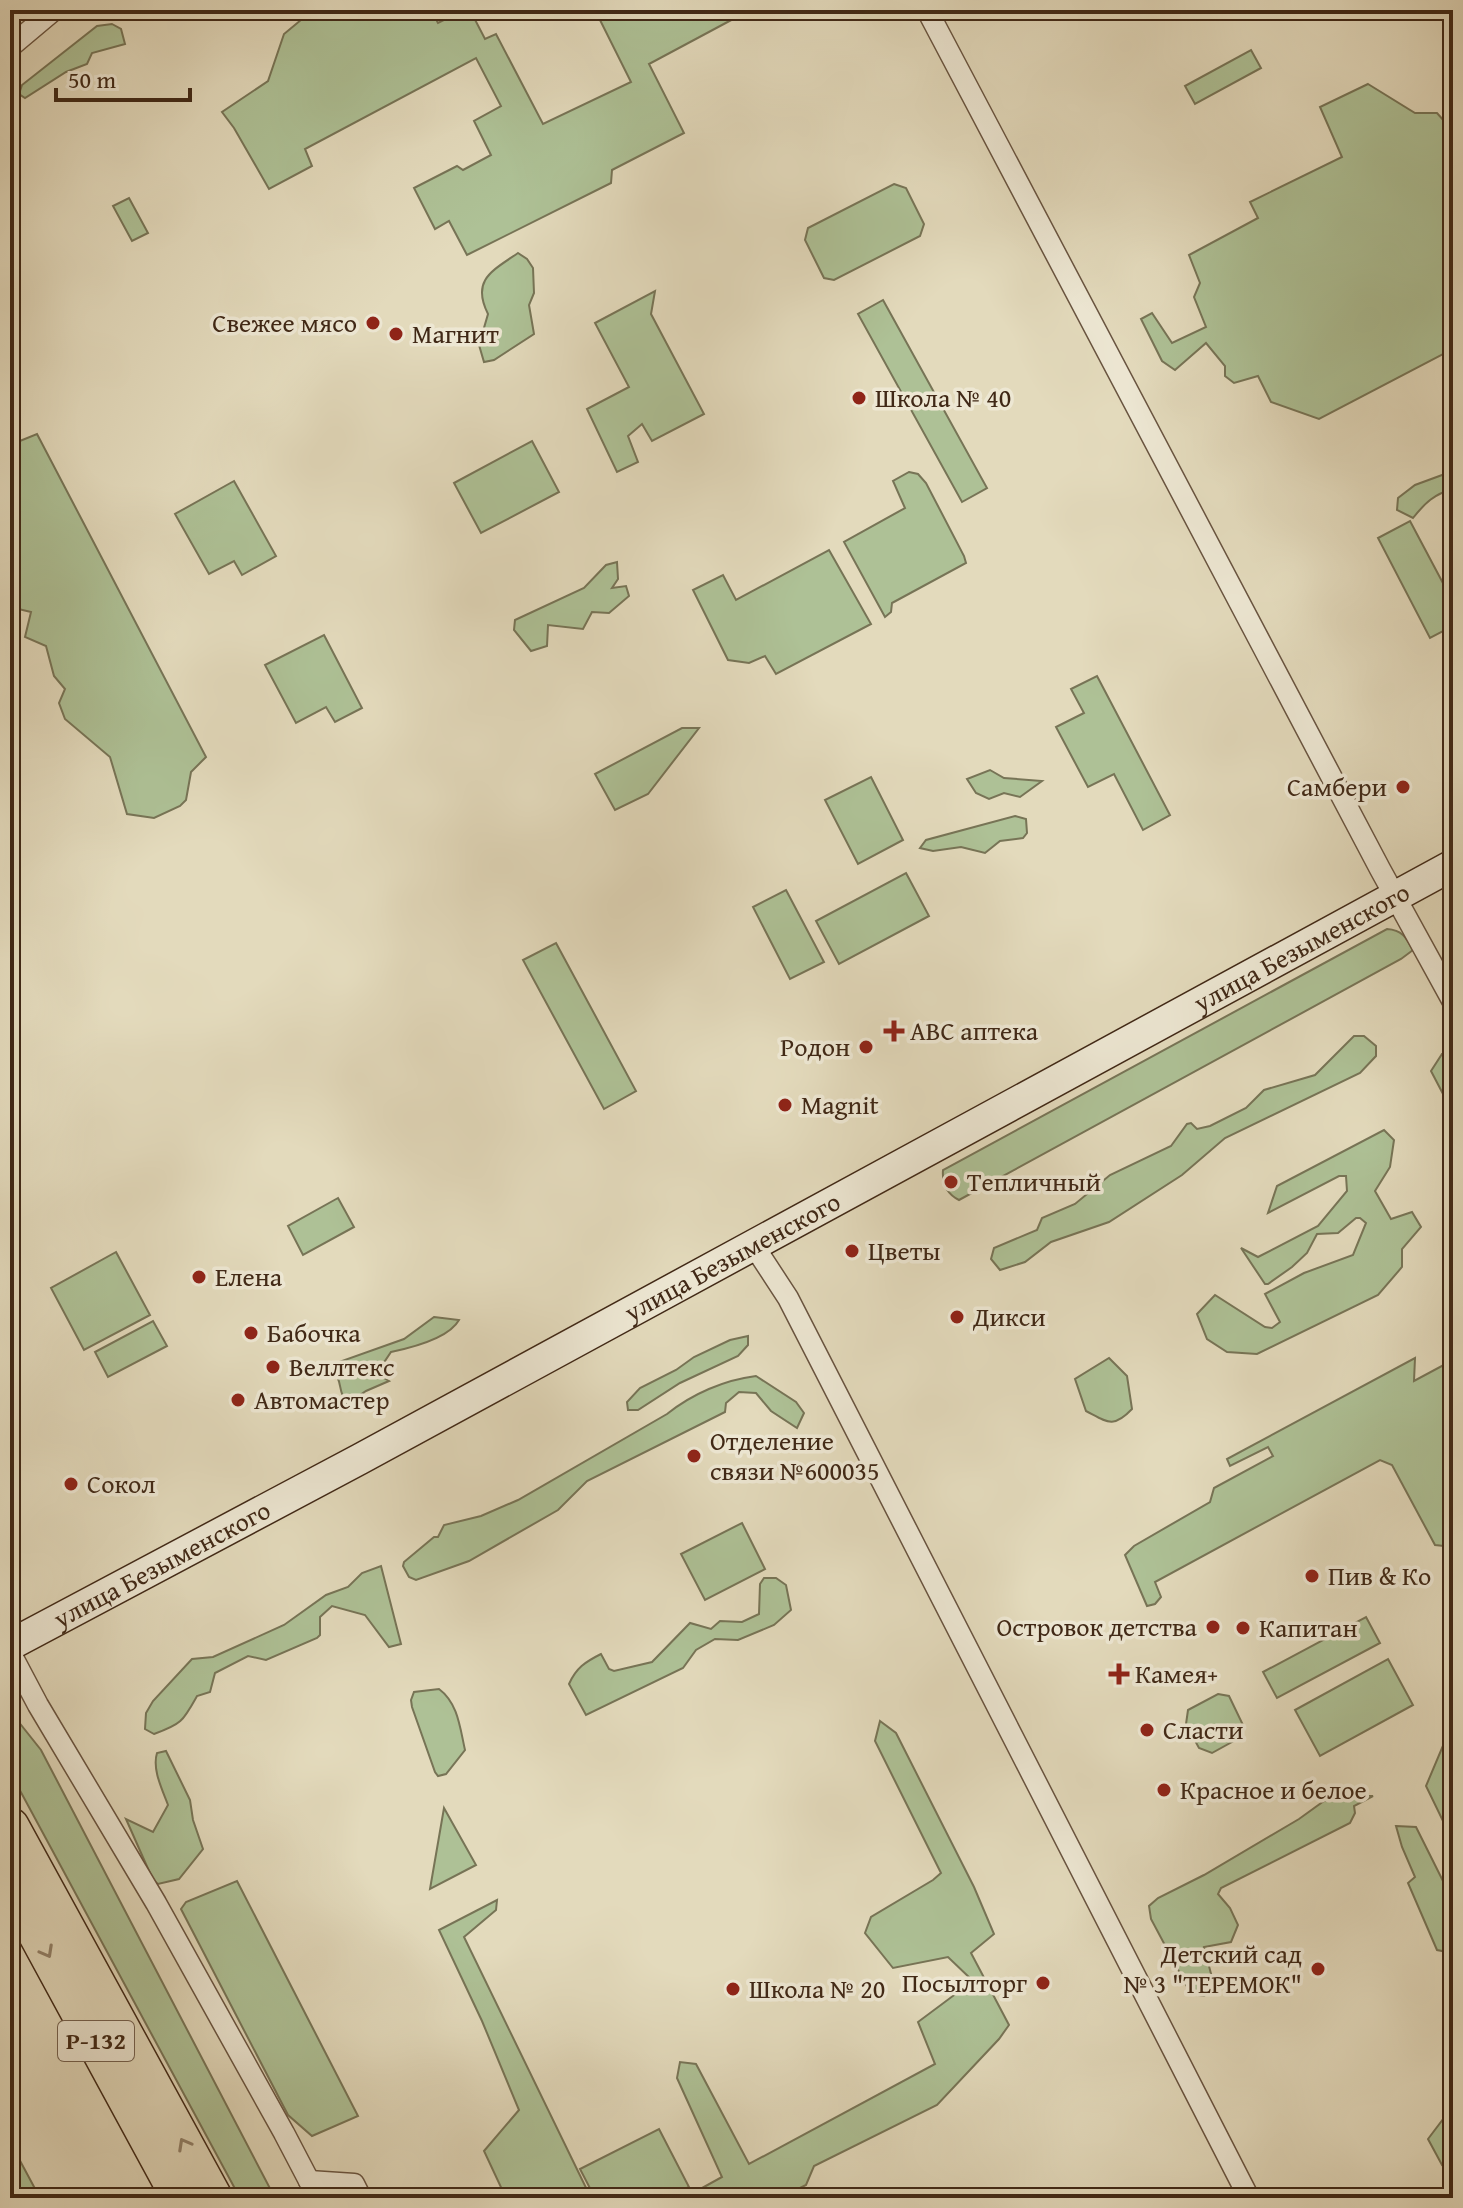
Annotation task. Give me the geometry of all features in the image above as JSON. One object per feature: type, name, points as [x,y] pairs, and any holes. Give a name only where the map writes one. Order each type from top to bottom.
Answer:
[{"type":"highway","name":"Р-132","points":[[10,1827],[213,2198]]},
{"type":"highway","name":"Р-132","points":[[10,1883],[181,2198]]},
{"type":"main road","name":"улица Безыменского","points":[[10,1645],[754,1246],[1453,865]]},
{"type":"street","points":[[10,47],[54,10]]},
{"type":"street","points":[[927,10],[1453,1002]]},
{"type":"street","points":[[754,1246],[788,1298],[1249,2198]]},
{"type":"street","points":[[10,1652],[38,1705],[156,1903],[314,2189],[354,2184],[361,2198]]},
{"type":"green space","points":[[313,10],[431,10],[438,23],[470,10],[485,39],[496,34],[543,124],[631,82],[595,10],[750,10],[649,64],[684,133],[612,170],[611,183],[467,255],[449,221],[435,229],[414,188],[457,166],[463,170],[491,155],[474,121],[501,106],[476,58],[305,149],[312,166],[269,189],[222,112],[268,81],[284,34]]},
{"type":"green space","points":[[112,24],[121,29],[125,44],[92,53],[87,64],[66,72],[25,98],[19,94],[22,85],[97,26]]},
{"type":"green space","points":[[1251,50],[1261,68],[1195,104],[1185,86]]},
{"type":"green space","points":[[1368,84],[1415,113],[1437,113],[1453,131],[1453,349],[1319,419],[1271,402],[1258,376],[1234,383],[1225,376],[1225,366],[1206,343],[1175,370],[1162,361],[1141,319],[1152,313],[1172,343],[1206,327],[1194,297],[1200,283],[1189,255],[1258,218],[1250,202],[1342,157],[1320,107]]},
{"type":"green space","points":[[894,184],[906,188],[924,224],[920,236],[834,280],[824,278],[805,240],[808,228]]},
{"type":"green space","points":[[129,198],[148,233],[132,241],[113,206]]},
{"type":"green space","points":[[518,253],[533,268],[534,293],[529,305],[534,334],[494,360],[484,362],[479,345],[488,314],[483,302],[483,285],[493,271]]},
{"type":"green space","points":[[655,291],[651,314],[704,414],[652,441],[642,424],[628,436],[638,462],[617,472],[587,409],[629,387],[595,323]]},
{"type":"green space","points":[[883,300],[987,488],[962,502],[858,314]]},
{"type":"green space","points":[[37,434],[206,757],[191,772],[186,800],[154,818],[127,814],[110,757],[65,719],[59,703],[65,689],[54,676],[46,646],[25,637],[31,612],[10,607],[10,445]]},
{"type":"green space","points":[[532,441],[559,492],[481,533],[454,483]]},
{"type":"green space","points":[[1453,471],[1453,489],[1430,500],[1413,518],[1397,510],[1398,498],[1415,485]]},
{"type":"green space","points":[[909,472],[918,474],[926,483],[966,563],[892,603],[891,612],[885,617],[844,542],[905,508],[893,481]]},
{"type":"green space","points":[[234,481],[276,556],[242,575],[234,561],[209,574],[175,514]]},
{"type":"green space","points":[[1410,521],[1453,602],[1453,626],[1430,638],[1378,538]]},
{"type":"green space","points":[[829,550],[871,624],[776,674],[765,656],[749,663],[728,660],[693,590],[723,575],[736,600]]},
{"type":"green space","points":[[617,562],[618,579],[612,588],[626,586],[629,596],[609,613],[592,612],[583,629],[548,625],[547,646],[531,651],[514,630],[515,620],[584,588],[606,565]]},
{"type":"green space","points":[[324,635],[362,708],[335,722],[326,707],[296,723],[265,665]]},
{"type":"green space","points":[[1097,676],[1170,815],[1143,830],[1114,774],[1088,787],[1056,727],[1084,713],[1071,689]]},
{"type":"green space","points":[[682,728],[699,728],[648,794],[615,810],[595,774]]},
{"type":"green space","points":[[990,770],[1004,778],[1042,781],[1020,797],[1004,793],[989,799],[976,793],[967,779]]},
{"type":"green space","points":[[871,777],[903,840],[858,864],[825,800]]},
{"type":"green space","points":[[1015,816],[1026,819],[1027,833],[1023,838],[1000,841],[985,853],[961,847],[933,851],[920,848],[926,840]]},
{"type":"green space","points":[[906,873],[929,916],[839,964],[816,921]]},
{"type":"green space","points":[[786,890],[824,962],[790,979],[753,907]]},
{"type":"green space","points":[[1387,929],[1403,935],[1413,950],[959,1200],[946,1188],[943,1170]]},
{"type":"green space","points":[[556,943],[636,1091],[604,1109],[523,960]]},
{"type":"green space","points":[[1354,1036],[1364,1036],[1376,1046],[1376,1056],[1360,1073],[1225,1138],[1182,1175],[1109,1222],[1051,1242],[1025,1262],[1000,1270],[991,1259],[994,1248],[1037,1230],[1042,1218],[1075,1204],[1110,1175],[1171,1146],[1187,1124],[1191,1123],[1197,1129],[1210,1126],[1246,1108],[1264,1090],[1315,1075]]},
{"type":"green space","points":[[1453,1053],[1453,1113],[1431,1071],[1442,1054]]},
{"type":"green space","points":[[1384,1130],[1394,1140],[1390,1167],[1375,1191],[1391,1219],[1412,1212],[1421,1227],[1402,1249],[1402,1267],[1378,1295],[1257,1354],[1227,1352],[1207,1339],[1197,1314],[1215,1295],[1265,1327],[1272,1328],[1280,1322],[1265,1294],[1304,1273],[1353,1255],[1366,1223],[1360,1218],[1338,1233],[1317,1234],[1307,1253],[1268,1284],[1265,1284],[1241,1248],[1258,1257],[1318,1226],[1347,1191],[1346,1176],[1339,1176],[1268,1213],[1277,1186]]},
{"type":"green space","points":[[338,1198],[354,1227],[303,1255],[288,1226]]},
{"type":"green space","points":[[116,1252],[150,1315],[84,1350],[51,1288]]},
{"type":"green space","points":[[434,1317],[459,1320],[438,1337],[391,1352],[379,1370],[381,1376],[389,1381],[347,1404],[333,1370],[339,1362],[404,1339]]},
{"type":"green space","points":[[153,1321],[167,1346],[108,1377],[95,1352]]},
{"type":"green space","points":[[748,1336],[748,1345],[738,1356],[680,1383],[638,1410],[628,1410],[627,1402],[640,1388],[694,1357],[730,1340]]},
{"type":"green space","points":[[1109,1358],[1127,1376],[1132,1409],[1120,1419],[1110,1422],[1086,1411],[1075,1379]]},
{"type":"green space","points":[[1415,1358],[1414,1381],[1453,1360],[1453,1541],[1444,1546],[1435,1545],[1392,1465],[1380,1460],[1155,1582],[1161,1597],[1155,1604],[1147,1606],[1125,1555],[1134,1546],[1210,1502],[1214,1488],[1273,1456],[1268,1447],[1230,1466],[1227,1459]]},
{"type":"green space","points":[[756,1376],[796,1402],[804,1413],[797,1428],[771,1411],[756,1393],[739,1392],[726,1403],[725,1412],[587,1481],[558,1510],[469,1561],[416,1580],[409,1577],[404,1562],[438,1537],[444,1525],[481,1516],[518,1500],[698,1394]]},
{"type":"green space","points":[[742,1523],[765,1569],[705,1600],[681,1554]]},
{"type":"green space","points":[[381,1566],[401,1644],[389,1647],[365,1615],[332,1606],[320,1617],[320,1635],[317,1638],[266,1660],[248,1656],[215,1673],[210,1692],[197,1696],[181,1721],[154,1734],[145,1729],[146,1713],[153,1701],[192,1659],[213,1657],[284,1625],[326,1595],[348,1587],[362,1573]]},
{"type":"green space","points":[[764,1578],[776,1578],[786,1585],[791,1610],[774,1625],[738,1640],[715,1639],[696,1650],[683,1668],[586,1715],[569,1684],[586,1663],[601,1654],[609,1669],[614,1671],[652,1662],[690,1623],[711,1629],[720,1621],[742,1622],[759,1614],[760,1584]]},
{"type":"green space","points":[[1366,1617],[1380,1643],[1277,1698],[1263,1672]]},
{"type":"green space","points":[[1388,1659],[1413,1705],[1320,1756],[1295,1710]]},
{"type":"green space","points":[[439,1689],[454,1709],[465,1750],[446,1774],[438,1776],[411,1700],[414,1692]]},
{"type":"green space","points":[[1218,1694],[1229,1696],[1243,1725],[1239,1738],[1212,1753],[1199,1748],[1186,1724],[1188,1710]]},
{"type":"green space","points":[[10,1711],[41,1750],[275,2198],[240,2198],[10,1772]]},
{"type":"green space","points":[[880,1721],[896,1733],[974,1887],[994,1934],[971,1953],[1009,2025],[937,2105],[814,2166],[806,2185],[780,2198],[684,2198],[722,2177],[677,2078],[680,2062],[696,2064],[749,2164],[935,2064],[918,2022],[973,1981],[948,1957],[893,1968],[865,1933],[871,1917],[941,1873],[875,1741]]},
{"type":"green space","points":[[1453,1722],[1453,1821],[1443,1821],[1426,1786]]},
{"type":"green space","points":[[166,1751],[190,1800],[203,1849],[179,1879],[158,1884],[153,1880],[126,1819],[153,1832],[168,1805],[156,1766],[157,1753]]},
{"type":"green space","points":[[1345,1796],[1373,1796],[1354,1806],[1355,1813],[1350,1823],[1221,1888],[1218,1894],[1230,1908],[1238,1925],[1231,1942],[1204,1947],[1215,1989],[1204,1996],[1191,1994],[1151,1919],[1149,1906],[1158,1898],[1204,1875],[1299,1819],[1324,1801]]},
{"type":"green space","points":[[444,1808],[476,1865],[430,1889]]},
{"type":"green space","points":[[1396,1826],[1416,1827],[1453,1901],[1453,1953],[1437,1950],[1408,1883],[1415,1877]]},
{"type":"green space","points":[[237,1881],[358,2116],[312,2136],[288,2115],[181,1909],[186,1902]]},
{"type":"green space","points":[[497,1900],[496,1910],[464,1937],[591,2198],[506,2198],[484,2151],[519,2110],[439,1930]]},
{"type":"green space","points":[[1453,2106],[1453,2160],[1442,2165],[1428,2139]]},
{"type":"green space","points":[[659,2129],[689,2187],[667,2198],[595,2198],[580,2169]]},
{"type":"green space","points":[[10,2142],[40,2198],[10,2198]]},
{"type":"place","name":"Свежее мясо","points":[[373,323]]},
{"type":"place","name":"Магнит","points":[[396,334]]},
{"type":"place","name":"Школа № 40","points":[[859,398]]},
{"type":"place","name":"Самбери","points":[[1403,787]]},
{"type":"place","name":"АВС аптека","points":[[894,1031]]},
{"type":"place","name":"Родон","points":[[866,1047]]},
{"type":"place","name":"Magnit","points":[[785,1105]]},
{"type":"place","name":"Тепличный","points":[[951,1182]]},
{"type":"place","name":"Цветы","points":[[852,1251]]},
{"type":"place","name":"Елена","points":[[199,1277]]},
{"type":"place","name":"Дикси","points":[[957,1317]]},
{"type":"place","name":"Бабочка","points":[[251,1333]]},
{"type":"place","name":"Веллтекс","points":[[273,1367]]},
{"type":"place","name":"Автомастер","points":[[238,1400]]},
{"type":"place","name":"Отделение связи №600035","points":[[694,1456]]},
{"type":"place","name":"Сокол","points":[[71,1484]]},
{"type":"place","name":"Пив & Ко","points":[[1312,1576]]},
{"type":"place","name":"Островок детства","points":[[1213,1627]]},
{"type":"place","name":"Капитан","points":[[1243,1628]]},
{"type":"place","name":"Камея+","points":[[1119,1674]]},
{"type":"place","name":"Сласти","points":[[1147,1730]]},
{"type":"place","name":"Красное и белое","points":[[1164,1790]]},
{"type":"place","name":"Детский сад № 3 \"ТЕРЕМОК\"","points":[[1318,1969]]},
{"type":"place","name":"Посылторг","points":[[1043,1983]]},
{"type":"place","name":"Школа № 20","points":[[733,1989]]}]
